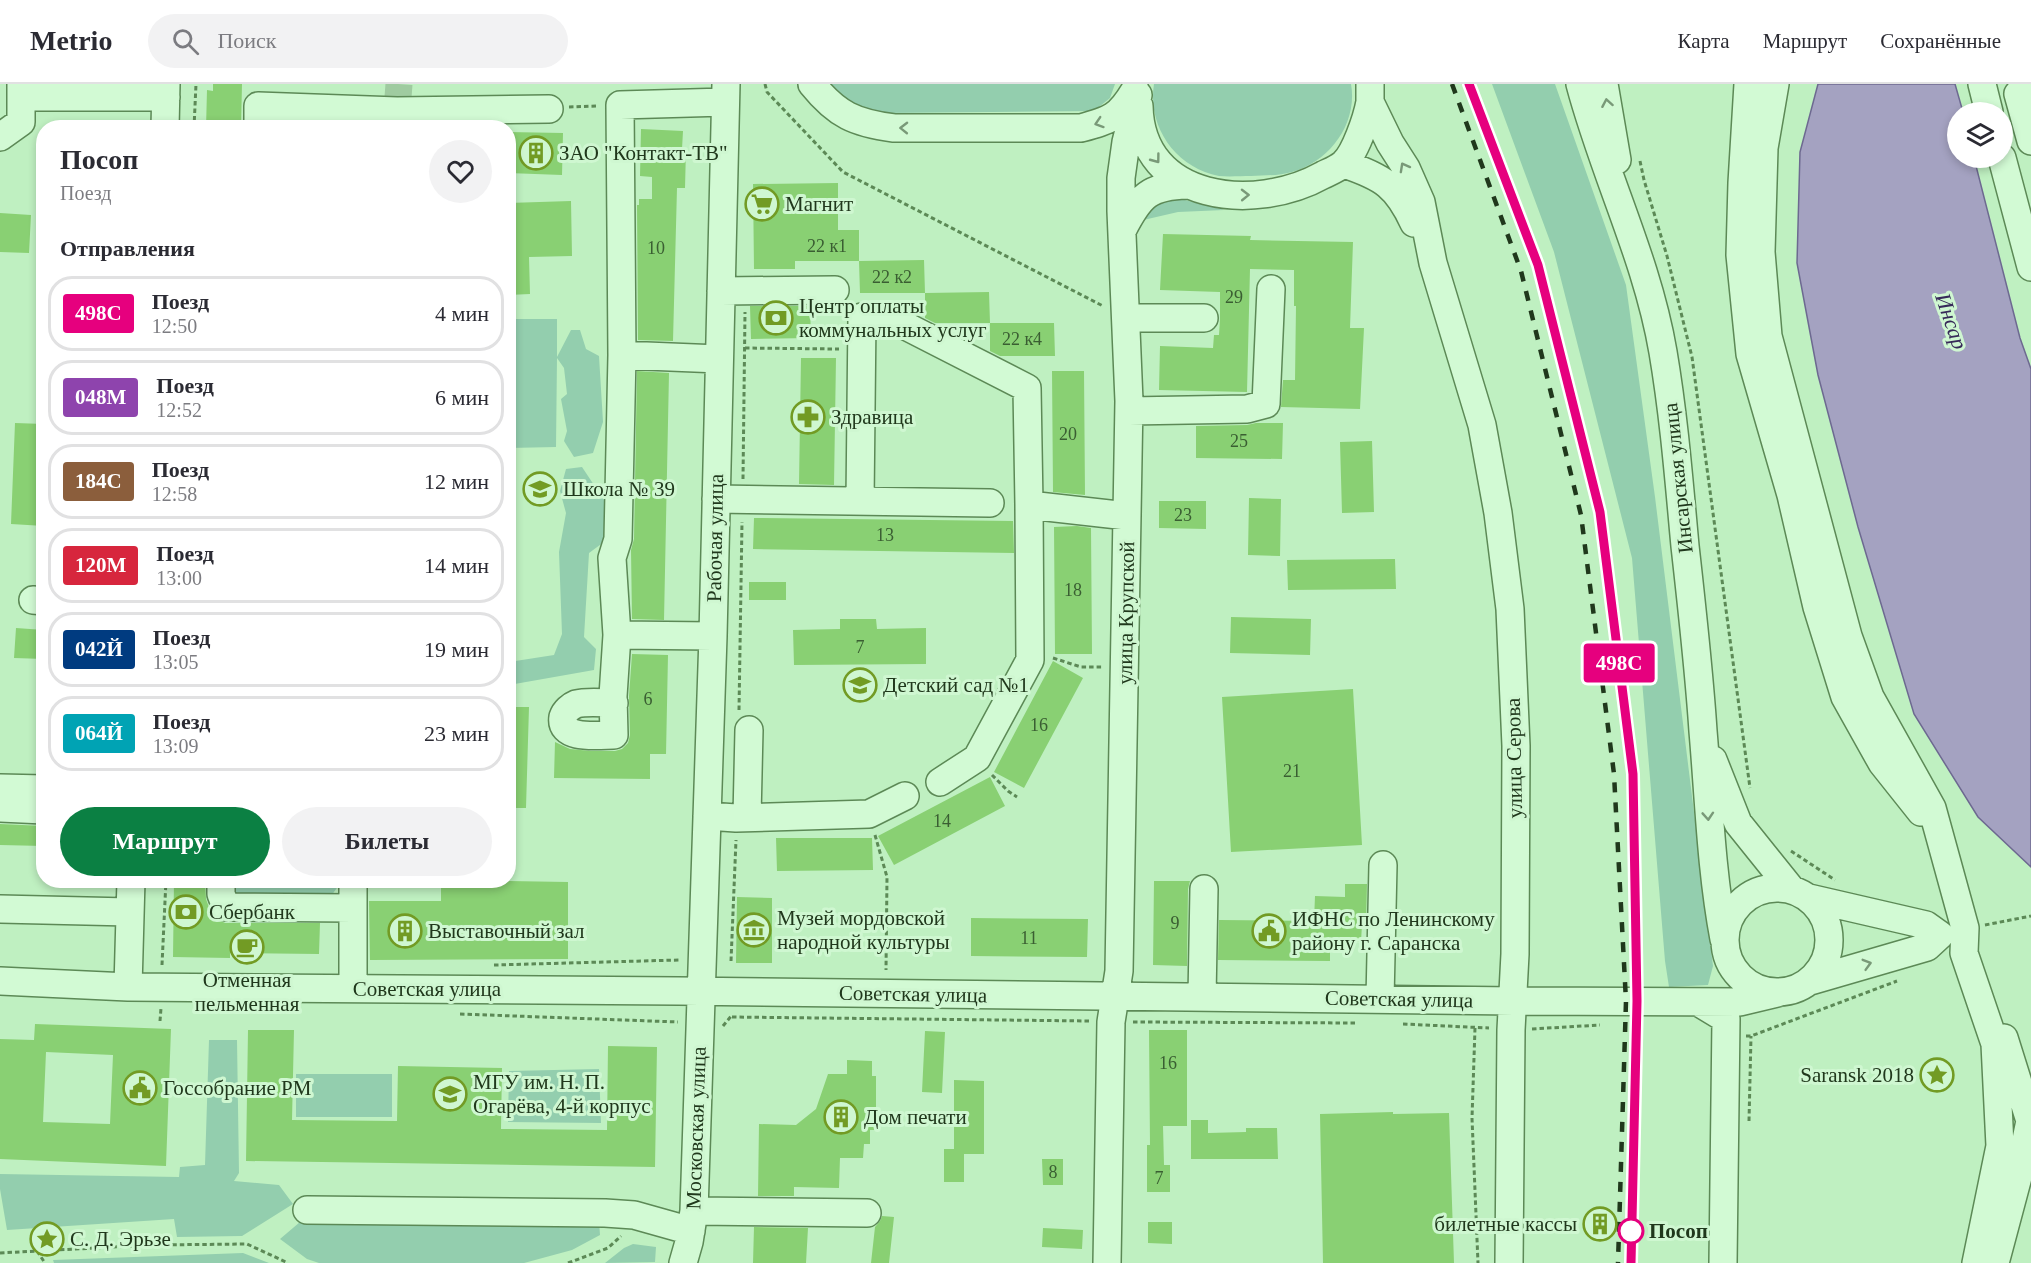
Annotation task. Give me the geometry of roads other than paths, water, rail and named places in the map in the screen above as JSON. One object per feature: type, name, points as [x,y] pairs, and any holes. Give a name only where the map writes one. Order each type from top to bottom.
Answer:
[{"type":"street","points":[[812,84],[823,98],[843,114],[866,124],[894,128],[948,129],[1081,128],[1107,121],[1124,109],[1139,89]]},
{"type":"street","name":"Инсарская улица","points":[[1580,84],[1589,120],[1628,223],[1660,339],[1671,406],[1704,736],[1708,818],[1715,888],[1725,945]]},
{"type":"street","name":"Инсарская улица","points":[[1604,84],[1628,223]]},
{"type":"street","points":[[1748,84],[1740,255],[1750,354],[1791,495],[1817,607],[1845,697],[1882,763],[1940,837]]},
{"type":"street","points":[[1775,84],[1764,148],[1761,252],[1768,336],[1848,636],[1870,697],[1932,808],[1965,928],[1964,953],[1995,1044],[2000,1146],[1976,1263]]},
{"type":"street","points":[[1982,84],[1986,102]]},
{"type":"street","points":[[2028,84],[2018,94],[2031,141]]},
{"type":"street","points":[[1139,89],[1139,117],[1142,135],[1152,155],[1168,173],[1187,185]]},
{"type":"street","name":"улица Крупской","points":[[1107,1263],[1111,1022],[1119,971],[1129,411],[1121,178],[1126,142],[1139,89]]},
{"type":"street","points":[[0,137],[21,122],[28,91],[166,91],[165,120]]},
{"type":"street","points":[[614,703],[617,635],[612,558],[618,539],[622,355],[620,105],[725,93]]},
{"type":"street","name":"Рабочая улица","points":[[701,991],[712,636],[729,499],[719,358],[733,291],[725,93]]},
{"type":"street","points":[[1123,229],[1135,206],[1144,195],[1155,189],[1170,185],[1187,185],[1232,195],[1278,193],[1304,186],[1344,164],[1366,123],[1370,93]]},
{"type":"street","name":"улица Серова","points":[[1370,93],[1390,143],[1406,168],[1421,202],[1432,262],[1482,425],[1498,513],[1510,609],[1516,746],[1509,1263]]},
{"type":"street","points":[[258,120],[258,106],[368,120]]},
{"type":"street","points":[[423,120],[549,108]]},
{"type":"street","name":"улица Серова","points":[[1344,164],[1387,183],[1405,203],[1432,262]]},
{"type":"street","points":[[2005,168],[2031,267]]},
{"type":"street","points":[[1129,411],[1247,409],[1266,404],[1271,289]]},
{"type":"street","points":[[733,291],[835,290]]},
{"type":"street","points":[[860,501],[862,317],[890,318],[1027,388],[1030,660],[977,758],[940,782]]},
{"type":"street","points":[[1126,318],[1204,318]]},
{"type":"street","points":[[622,355],[719,358]]},
{"type":"street","points":[[729,499],[990,503]]},
{"type":"street","points":[[1029,505],[1127,516]]},
{"type":"street","points":[[617,635],[712,636]]},
{"type":"street","points":[[742,817],[744,723]]},
{"type":"street","name":"Инсарская улица","points":[[1704,736],[1738,823],[1800,893]]},
{"type":"street","points":[[0,788],[36,789]]},
{"type":"street","points":[[707,816],[869,814],[904,796]]},
{"type":"street","points":[[0,808],[36,810]]},
{"type":"street","points":[[1380,999],[1383,865]]},
{"type":"street","points":[[1722,1263],[1726,1019],[1698,1002],[1721,980],[1727,923],[1734,909],[1745,897],[1760,890],[1775,887],[1926,925],[1940,935],[1927,947],[1810,981],[1797,988],[1781,992],[1766,991],[1752,986],[1739,977],[1730,964],[1725,945]]},
{"type":"street","points":[[128,987],[130,888]]},
{"type":"street","points":[[221,888],[226,907],[353,908]]},
{"type":"street","points":[[353,888],[353,988]]},
{"type":"street","points":[[1202,997],[1204,889]]},
{"type":"street","points":[[1800,893],[1820,909],[1827,924],[1830,939],[1828,955],[1821,969],[1810,981]]},
{"type":"street","points":[[0,909],[129,912]]},
{"type":"street","name":"Советская улица","points":[[0,981],[128,987],[1514,1001],[1740,1002],[1781,992]]},
{"type":"street","points":[[1975,987],[2004,1037],[2030,1121],[1995,1263]]},
{"type":"street","name":"Московская улица","points":[[683,1263],[693,1221],[701,991]]},
{"type":"street","points":[[307,1210],[605,1213],[693,1221],[867,1213]]},
{"type":"water","name":"Инсар","points":[[1818,84],[1955,84],[1960,102],[1947,102],[1947,168],[1977,168],[2020,338],[2031,369],[2031,867],[1978,817],[1914,714],[1858,527],[1818,375],[1797,263],[1800,152]]},
{"type":"tunnel","points":[[397,111],[399,84]]},
{"type":"railway","points":[[1452,84],[1521,271],[1581,515],[1614,774],[1626,1001],[1618,1263]]},
{"type":"railway","points":[[1469,84],[1538,265],[1600,512],[1633,774],[1637,1001],[1631,1263]]},
{"type":"train","name":"498С","points":[[1469,84],[1538,265],[1600,512],[1633,774],[1637,1001],[1631,1263]]},
{"type":"place","name":"ЗАО \"Контакт-ТВ\"","points":[[536,153]]},
{"type":"place","name":"Магнит","points":[[762,204]]},
{"type":"place","name":"Центр оплаты коммунальных услуг","points":[[776,318]]},
{"type":"place","name":"Здравица","points":[[808,417]]},
{"type":"place","name":"Школа № 39","points":[[540,489]]},
{"type":"place","name":"Детский сад №1","points":[[860,685]]},
{"type":"place","name":"Сбербанк","points":[[186,912]]},
{"type":"place","name":"Музей мордовской народной культуры","points":[[754,930]]},
{"type":"place","name":"Выставочный зал","points":[[405,931]]},
{"type":"place","name":"ИФНС по Ленинскому району г. Саранска","points":[[1269,931]]},
{"type":"place","name":"Отменная пельменная","points":[[247,947]]},
{"type":"place","name":"Saransk 2018","points":[[1937,1075]]},
{"type":"place","name":"Госсобрание РМ","points":[[140,1088]]},
{"type":"place","name":"МГУ им. Н. П. Огарёва, 4-й корпус","points":[[450,1094]]},
{"type":"place","name":"Дом печати","points":[[841,1117]]},
{"type":"place","name":"билетные кассы","points":[[1600,1224]]},
{"type":"place","name":"Посоп","points":[[1631,1231]]},
{"type":"place","name":"С. Д. Эрьзе","points":[[47,1239]]}]
